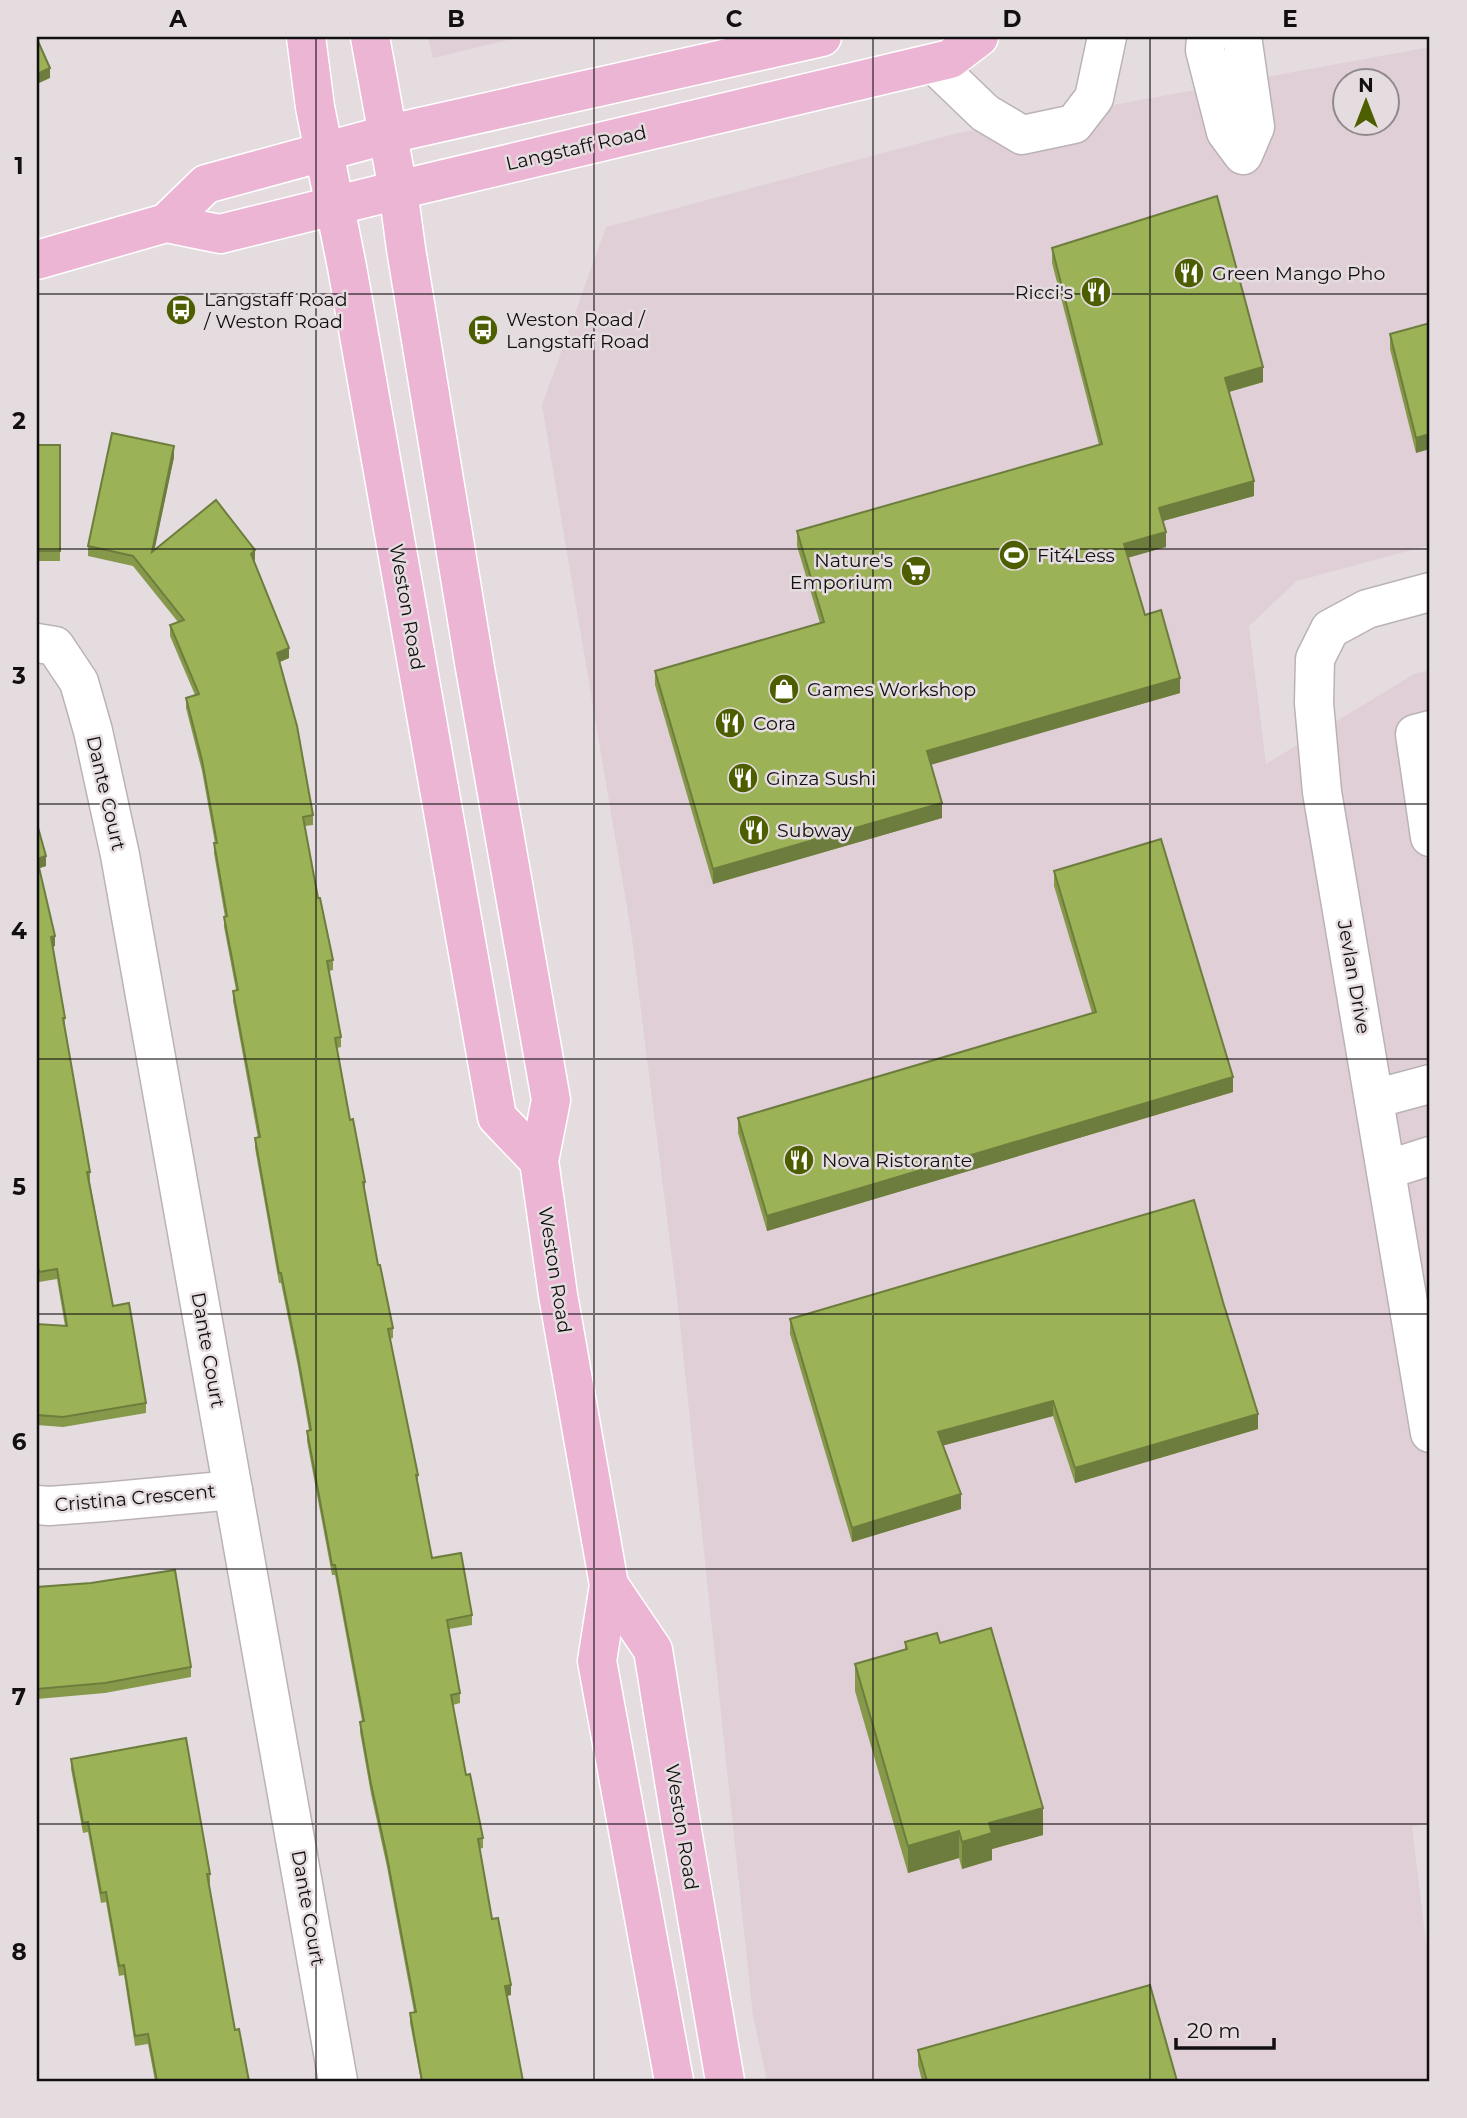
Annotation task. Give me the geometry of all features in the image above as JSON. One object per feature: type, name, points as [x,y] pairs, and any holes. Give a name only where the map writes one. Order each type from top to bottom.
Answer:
[{"type":"main road","name":"Weston Road","points":[[306,37],[315,107],[352,294],[497,1118],[539,1161]]},
{"type":"main road","name":"Weston Road","points":[[370,37],[398,190],[475,668],[551,1100],[539,1161],[558,1295],[609,1585],[597,1661],[674,2081]]},
{"type":"main road","name":"Langstaff Road","points":[[166,223],[206,184],[388,134],[822,37]]},
{"type":"main road","name":"Langstaff Road","points":[[37,260],[166,223],[220,234],[950,59],[979,37]]},
{"type":"main road","name":"Weston Road","points":[[609,1585],[653,1650],[725,2081]]},
{"type":"street","points":[[933,63],[985,113],[1022,135],[1074,124],[1094,98],[1107,37]]},
{"type":"street","points":[[1206,37],[1205,50],[1226,132],[1243,155],[1255,127],[1241,37]]},
{"type":"street","name":"Jevlan Drive","points":[[1430,592],[1367,609],[1330,629],[1315,659],[1314,703],[1322,792],[1430,1433]]},
{"type":"street","name":"Dante Court","points":[[37,642],[55,646],[79,682],[93,731],[120,855],[338,2081]]},
{"type":"street","points":[[1430,730],[1415,734],[1430,837]]},
{"type":"street","points":[[1374,1099],[1430,1084]]},
{"type":"street","points":[[1386,1170],[1430,1156]]},
{"type":"street","name":"Cristina Crescent","points":[[37,1505],[104,1502],[233,1490]]},
{"type":"shaded area","points":[[428,37],[520,37],[433,58]]},
{"type":"shaded area","points":[[1430,47],[1430,545],[1297,581],[1249,626],[1266,764],[1414,674],[1430,670],[1430,1822],[1412,1827],[1430,1975],[1430,2081],[767,2081],[753,2016],[678,1306],[631,931],[542,405],[606,227],[954,134]]},
{"type":"building","points":[[37,39],[50,68],[37,74]]},
{"type":"building","points":[[1217,196],[1263,367],[1225,378],[1254,481],[1159,508],[1166,532],[1124,544],[1145,615],[1161,610],[1180,678],[927,751],[942,803],[713,869],[655,671],[824,622],[797,531],[1102,444],[1052,248]]},
{"type":"building","points":[[1430,323],[1430,434],[1416,438],[1390,334]]},
{"type":"building","points":[[112,433],[174,446],[152,552],[216,500],[255,550],[251,554],[289,648],[277,653],[297,726],[313,815],[303,817],[333,960],[327,961],[341,1037],[335,1038],[365,1182],[378,1265],[393,1328],[388,1329],[432,1558],[461,1553],[472,1615],[447,1620],[460,1693],[451,1695],[466,1775],[470,1774],[483,1838],[478,1839],[492,1919],[498,1918],[511,1985],[505,1986],[523,2081],[422,2081],[410,2013],[416,2012],[371,1784],[360,1722],[364,1721],[335,1565],[332,1565],[320,1501],[307,1431],[311,1430],[298,1357],[279,1273],[255,1138],[260,1137],[233,991],[238,990],[224,917],[227,916],[214,843],[217,843],[202,760],[186,698],[199,694],[170,625],[184,620],[133,556],[88,546]]},
{"type":"building","points":[[37,445],[60,445],[60,551],[37,551]]},
{"type":"building","points":[[37,824],[46,856],[37,859]]},
{"type":"building","points":[[1161,839],[1233,1077],[767,1216],[738,1118],[1096,1012],[1054,871]]},
{"type":"building","points":[[37,859],[55,936],[51,937],[90,1172],[87,1172],[113,1306],[129,1303],[146,1403],[63,1417],[37,1415],[37,1324],[67,1326],[57,1269],[39,1272],[37,1262]]},
{"type":"building","points":[[1194,1200],[1258,1414],[1075,1468],[1053,1401],[938,1432],[961,1494],[852,1528],[790,1319]]},
{"type":"building","points":[[175,1570],[191,1667],[105,1683],[37,1689],[37,1587],[91,1583]]},
{"type":"building","points":[[991,1628],[1043,1808],[989,1823],[992,1833],[962,1842],[959,1831],[908,1846],[855,1664],[907,1649],[905,1642],[937,1633],[940,1643]]},
{"type":"building","points":[[186,1738],[235,2030],[239,2029],[249,2081],[157,2081],[148,2034],[135,2036],[124,1965],[119,1966],[106,1892],[101,1893],[88,1822],[83,1823],[71,1759]]},
{"type":"building","points":[[1150,1985],[1177,2081],[927,2081],[918,2050]]},
{"type":"place","name":"Green Mango Pho","points":[[1189,273]]},
{"type":"place","name":"Ricci's","points":[[1096,292]]},
{"type":"place","name":"Langstaff Road / Weston Road","points":[[181,310]]},
{"type":"place","name":"Weston Road / Langstaff Road","points":[[483,330]]},
{"type":"place","name":"Fit4Less","points":[[1014,555]]},
{"type":"place","name":"Nature's Emporium","points":[[916,571]]},
{"type":"place","name":"Games Workshop","points":[[784,689]]},
{"type":"place","name":"Cora","points":[[730,723]]},
{"type":"place","name":"Ginza Sushi","points":[[743,778]]},
{"type":"place","name":"Subway","points":[[754,830]]},
{"type":"place","name":"Nova Ristorante","points":[[799,1160]]}]
